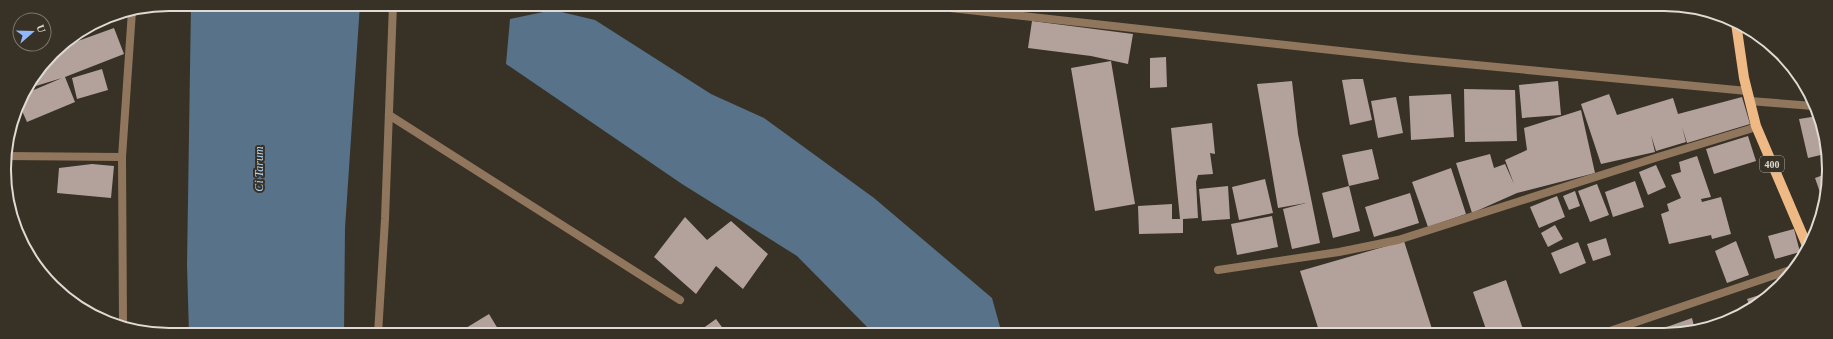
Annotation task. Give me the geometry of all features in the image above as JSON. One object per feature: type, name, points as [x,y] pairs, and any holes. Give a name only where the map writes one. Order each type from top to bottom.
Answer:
[{"type":"main road","name":"400","points":[[1737,29],[1744,78],[1756,126],[1805,241]]},
{"type":"street","points":[[378,328],[386,219],[393,11]]},
{"type":"street","points":[[978,11],[1749,96],[1809,105]]},
{"type":"street","points":[[123,321],[122,157],[132,15]]},
{"type":"street","points":[[389,115],[680,300]]},
{"type":"street","points":[[1218,270],[1339,252],[1398,240],[1658,157],[1750,130],[1756,126]]},
{"type":"street","points":[[11,156],[122,157]]},
{"type":"street","points":[[1619,328],[1785,272]]},
{"type":"water","name":"Ci Tarum","points":[[191,11],[360,11],[345,228],[344,328],[189,328],[187,265]]},
{"type":"water","points":[[548,11],[557,11],[595,20],[711,94],[764,118],[874,198],[992,298],[1000,328],[868,328],[797,256],[682,184],[506,64],[510,19]]},
{"type":"building","points":[[1032,21],[1133,34],[1128,64],[1091,56],[1028,48]]},
{"type":"building","points":[[114,28],[124,54],[65,77],[75,102],[27,122],[22,111],[31,91],[62,78],[34,86],[57,57],[76,42]]},
{"type":"building","points":[[1166,57],[1167,87],[1150,88],[1150,58]]},
{"type":"building","points":[[1111,61],[1135,204],[1095,211],[1071,68]]},
{"type":"building","points":[[102,69],[108,90],[77,99],[72,78]]},
{"type":"building","points":[[1363,79],[1372,120],[1350,125],[1342,80]]},
{"type":"building","points":[[1292,81],[1298,134],[1320,243],[1292,249],[1283,209],[1306,203],[1278,208],[1257,84]]},
{"type":"building","points":[[1558,81],[1561,115],[1522,118],[1519,85]]},
{"type":"building","points":[[1464,89],[1515,90],[1517,141],[1465,142]]},
{"type":"building","points":[[1451,94],[1454,137],[1411,140],[1409,96]]},
{"type":"building","points":[[1609,94],[1617,115],[1673,98],[1678,114],[1742,97],[1750,124],[1687,143],[1682,127],[1686,142],[1656,151],[1651,135],[1655,152],[1601,164],[1581,104]]},
{"type":"building","points":[[1396,97],[1403,133],[1378,138],[1371,101]]},
{"type":"building","points":[[1581,110],[1595,173],[1517,193],[1472,213],[1456,163],[1490,154],[1494,168],[1505,164],[1514,184],[1505,160],[1527,150],[1524,128]]},
{"type":"building","points":[[1813,117],[1817,128],[1822,155],[1808,158],[1799,119]]},
{"type":"building","points":[[1212,123],[1215,154],[1210,153],[1213,174],[1198,175],[1196,182],[1198,218],[1183,219],[1183,233],[1139,234],[1138,206],[1172,204],[1172,219],[1180,219],[1171,128]]},
{"type":"building","points":[[1748,136],[1756,161],[1714,174],[1706,149]]},
{"type":"building","points":[[1372,149],[1379,179],[1349,186],[1342,155]]},
{"type":"building","points":[[1697,156],[1711,197],[1701,199],[1702,202],[1721,197],[1731,234],[1712,239],[1711,235],[1669,244],[1661,214],[1669,211],[1667,204],[1681,198],[1671,175],[1681,172],[1679,162]]},
{"type":"building","points":[[92,164],[114,166],[111,198],[57,193],[59,168]]},
{"type":"building","points":[[1656,165],[1666,187],[1648,195],[1639,172]]},
{"type":"building","points":[[1451,168],[1466,214],[1428,227],[1412,182]]},
{"type":"building","points":[[1822,175],[1820,193],[1815,178]]},
{"type":"building","points":[[1265,179],[1273,213],[1239,220],[1232,187]]},
{"type":"building","points":[[1635,181],[1644,207],[1613,217],[1605,192]]},
{"type":"building","points":[[1597,184],[1609,215],[1590,222],[1578,191]]},
{"type":"building","points":[[1228,186],[1230,219],[1202,221],[1199,189]]},
{"type":"building","points":[[1349,186],[1360,231],[1333,238],[1322,193]]},
{"type":"building","points":[[1575,191],[1580,206],[1569,210],[1563,196]]},
{"type":"building","points":[[1410,193],[1419,223],[1374,237],[1365,207]]},
{"type":"building","points":[[1557,196],[1565,217],[1539,228],[1530,207]]},
{"type":"building","points":[[1272,216],[1278,247],[1237,255],[1231,224]]},
{"type":"building","points":[[685,217],[707,240],[731,221],[768,254],[743,289],[716,266],[696,294],[654,257]]},
{"type":"building","points":[[1555,225],[1563,239],[1548,247],[1541,233]]},
{"type":"building","points":[[1794,229],[1800,251],[1775,259],[1768,236]]},
{"type":"building","points":[[1606,238],[1611,255],[1593,261],[1587,244]]},
{"type":"building","points":[[1404,241],[1432,328],[1318,328],[1300,271]]},
{"type":"building","points":[[1736,241],[1749,275],[1727,283],[1715,251]]},
{"type":"building","points":[[1578,242],[1586,263],[1560,274],[1551,253]]},
{"type":"building","points":[[1506,280],[1523,328],[1486,328],[1473,292]]},
{"type":"building","points":[[1760,295],[1749,303],[1747,299]]},
{"type":"building","points":[[489,314],[497,328],[466,328]]},
{"type":"building","points":[[1692,318],[1694,325],[1674,328],[1664,328]]},
{"type":"building","points":[[716,319],[723,328],[703,328]]}]
